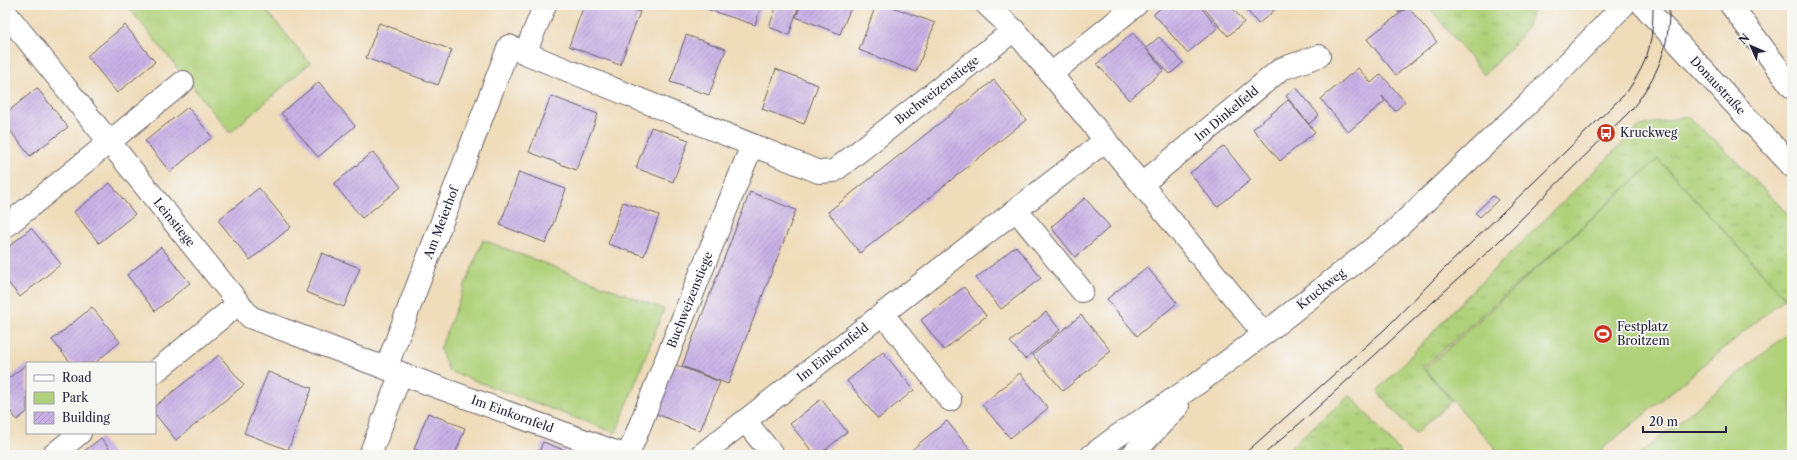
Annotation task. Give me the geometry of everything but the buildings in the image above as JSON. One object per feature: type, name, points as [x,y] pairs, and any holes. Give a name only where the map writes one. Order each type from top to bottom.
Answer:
[{"type":"street","points":[[525,53],[545,5]]},
{"type":"street","points":[[987,5],[1014,30],[1264,334]]},
{"type":"street","points":[[1051,74],[1136,5]]},
{"type":"street","name":"Kruckweg","points":[[1092,455],[1116,437],[1201,381],[1264,334],[1390,235],[1528,104],[1624,5]]},
{"type":"street","name":"Donaustraße","points":[[1644,5],[1792,166]]},
{"type":"street","points":[[1731,5],[1792,87]]},
{"type":"street","name":"Leinstiege","points":[[5,12],[238,304],[250,317],[401,373]]},
{"type":"street","name":"Buchweizenstiege","points":[[525,53],[819,172],[834,171],[1014,30]]},
{"type":"street","name":"Am Meierhof","points":[[401,373],[386,368],[452,192],[509,46],[525,53]]},
{"type":"street","name":"Im Dinkelfeld","points":[[1142,184],[1281,69],[1319,56]]},
{"type":"street","points":[[5,227],[182,82]]},
{"type":"street","name":"Im Einkornfeld","points":[[701,455],[1106,140]]},
{"type":"street","name":"Buchweizenstiege","points":[[628,455],[752,145]]},
{"type":"street","points":[[1017,210],[1082,291]]},
{"type":"street","points":[[156,371],[238,304]]},
{"type":"street","points":[[883,314],[950,400]]},
{"type":"street","points":[[370,455],[401,373]]},
{"type":"street","name":"Im Einkornfeld","points":[[401,373],[624,455]]},
{"type":"street","name":"Kruckweg","points":[[1132,455],[1201,381]]},
{"type":"street","points":[[745,421],[772,455]]},
{"type":"street","points":[[53,455],[79,434]]},
{"type":"green space","points":[[132,5],[262,5],[310,63],[230,133],[129,8]]},
{"type":"green space","points":[[1427,5],[1534,5],[1532,15],[1522,34],[1484,75]]},
{"type":"green space","points":[[1687,116],[1718,143],[1792,218],[1792,305],[1658,159],[1423,368],[1452,401],[1415,434],[1377,391],[1469,294],[1640,126]]},
{"type":"green space","name":"Festplatz Broitzem","points":[[1658,159],[1785,298],[1595,455],[1501,455],[1425,369]]},
{"type":"green space","points":[[483,240],[664,309],[616,433],[449,371],[440,349]]},
{"type":"green space","points":[[1792,330],[1792,455],[1638,455]]},
{"type":"green space","points":[[1350,395],[1403,455],[1281,455]]},
{"type":"tram line","points":[[1243,455],[1384,330],[1442,271],[1627,92],[1645,60],[1651,41],[1653,5]]},
{"type":"tram line","points":[[1263,455],[1306,418],[1492,248],[1632,109],[1649,84],[1661,60],[1667,35],[1669,5]]},
{"type":"place","name":"Kruckweg","points":[[1606,133]]},
{"type":"place","name":"Festplatz Broitzem","points":[[1603,334]]}]
